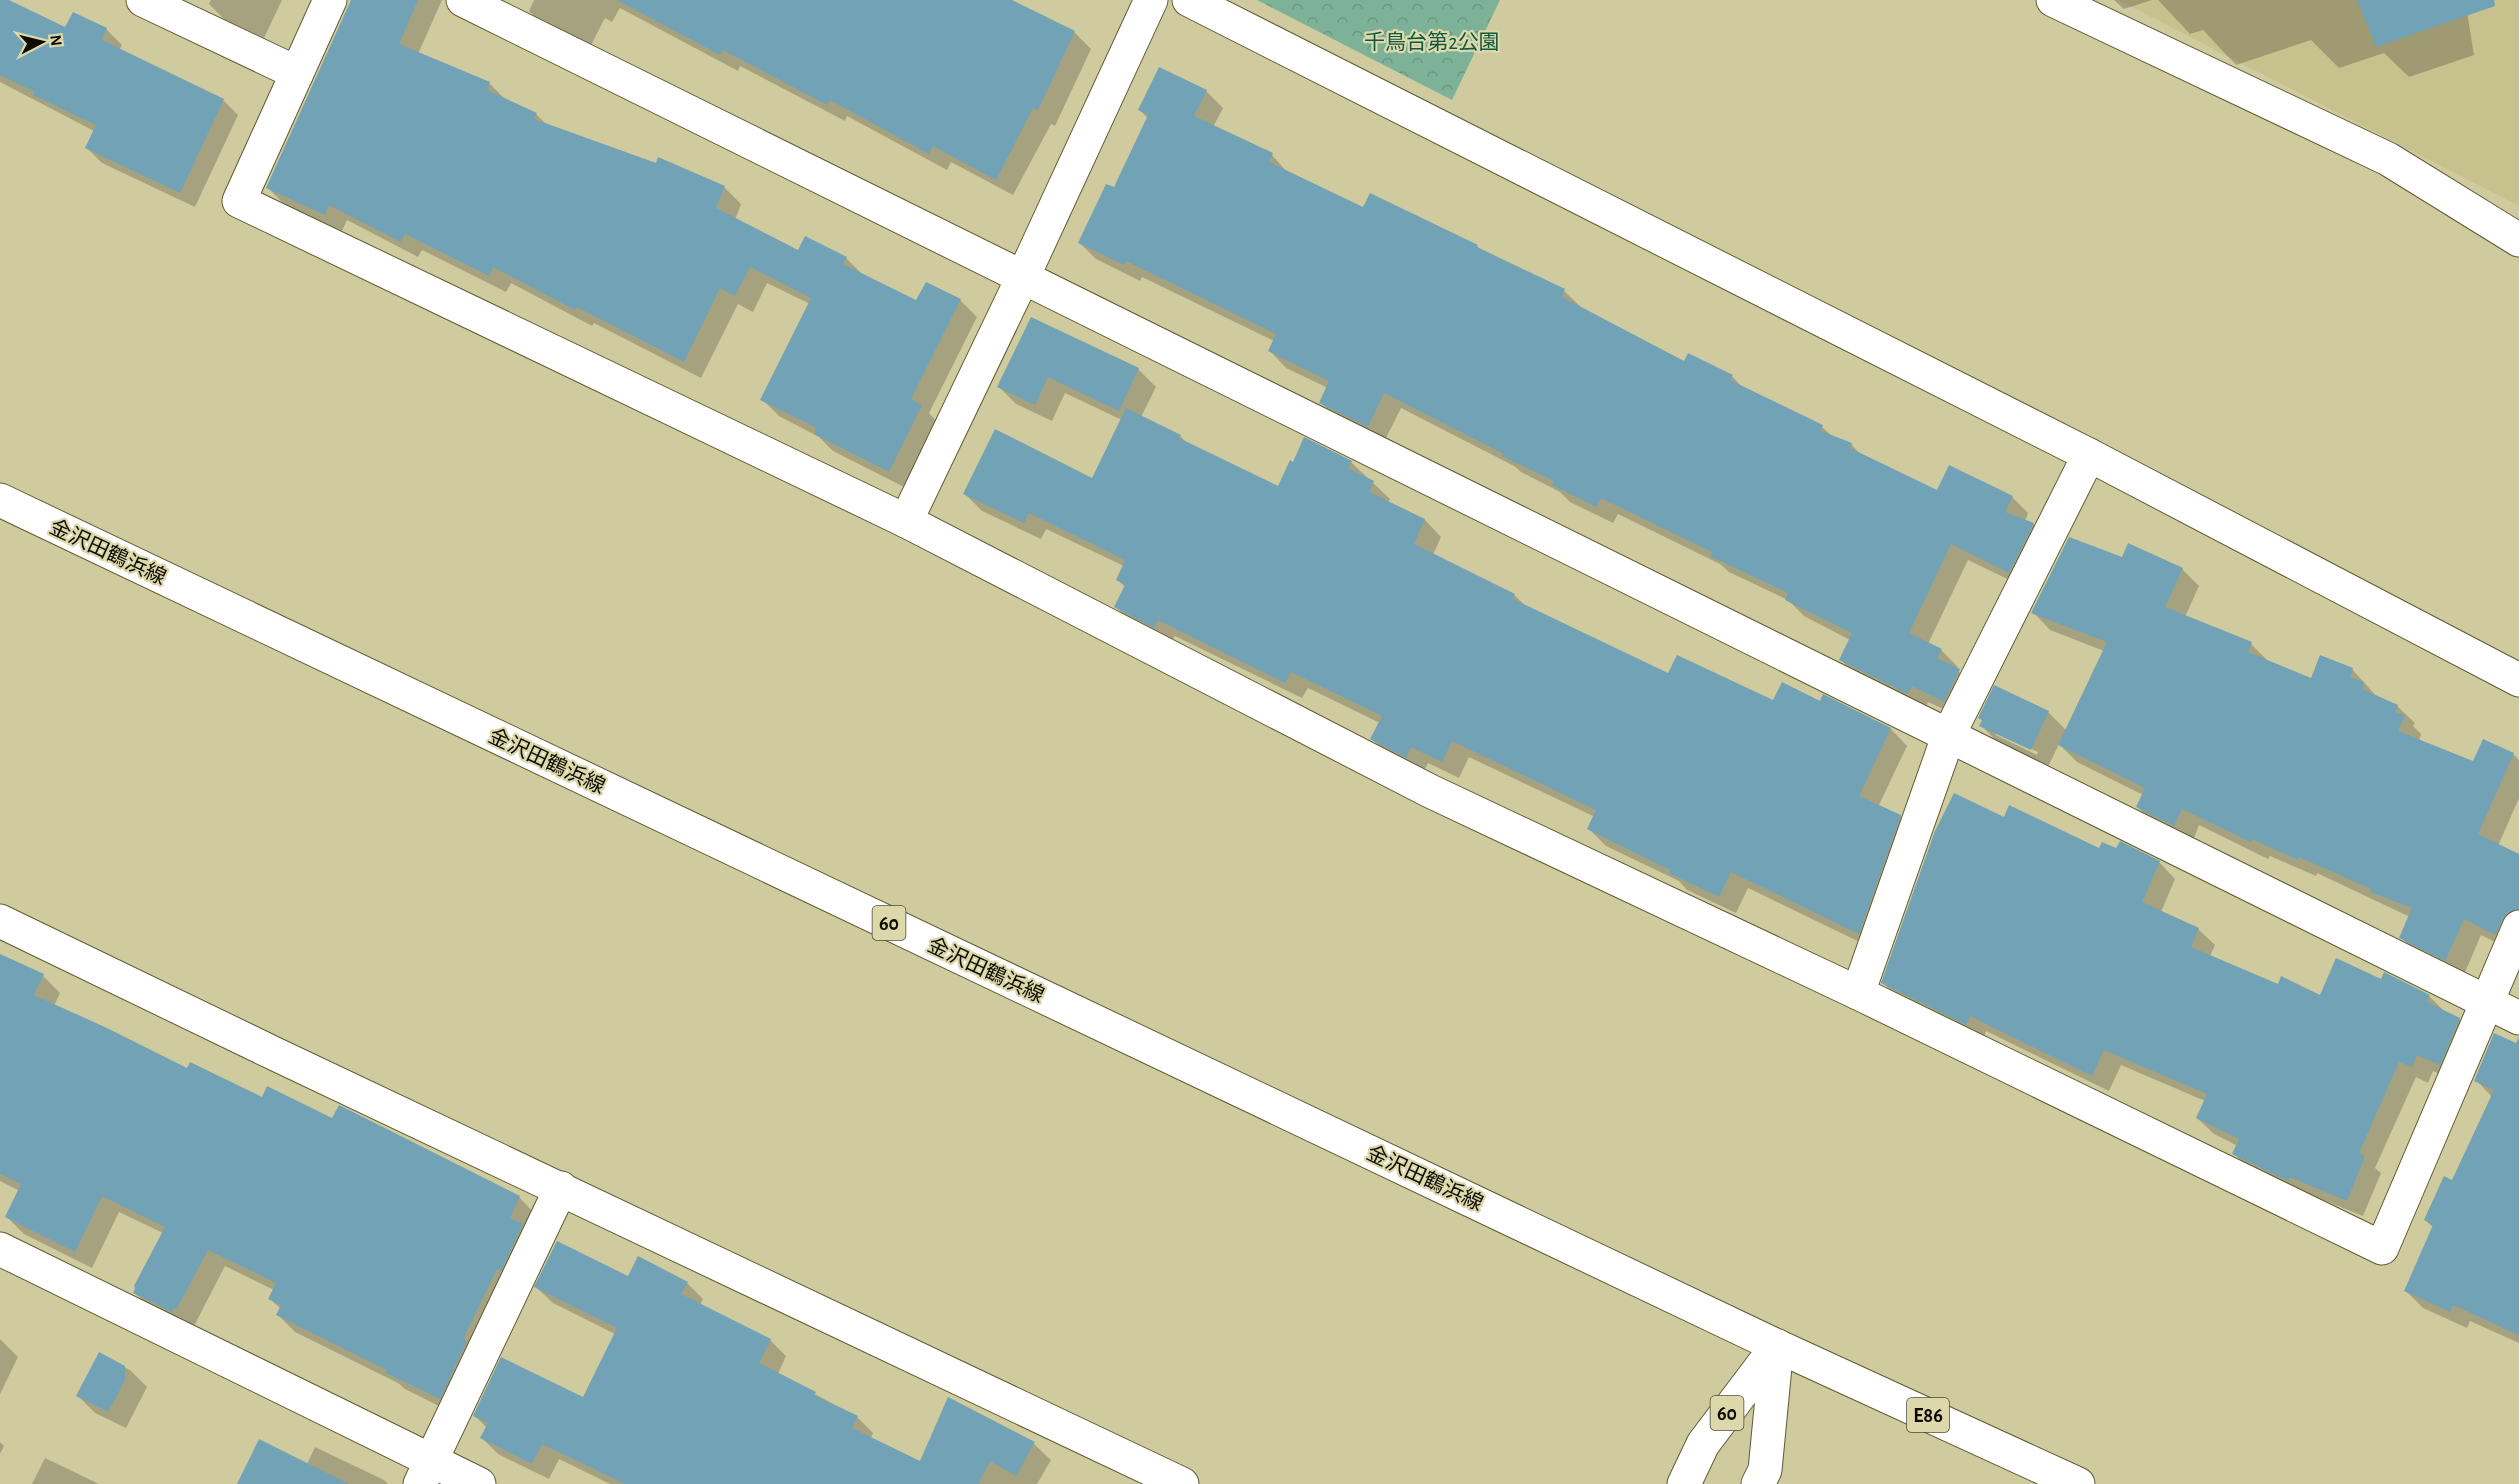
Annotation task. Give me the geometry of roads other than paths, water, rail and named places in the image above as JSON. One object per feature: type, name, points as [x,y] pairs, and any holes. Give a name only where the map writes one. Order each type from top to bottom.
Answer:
[{"type":"main road","points":[[144,0],[297,73]]},
{"type":"main road","points":[[330,0],[239,201],[906,521],[1430,791],[1858,993],[2382,1248],[2519,927]]},
{"type":"main road","points":[[463,0],[2519,1018]]},
{"type":"main road","points":[[906,521],[1023,277],[1151,0]]},
{"type":"main road","points":[[1189,0],[2089,455],[2519,680]]},
{"type":"main road","points":[[2053,0],[2388,159],[2519,240]]},
{"type":"main road","points":[[1858,993],[1949,734],[2089,455]]},
{"type":"main road","name":"金沢田鶴浜線","points":[[0,501],[1777,1346]]},
{"type":"main road","points":[[0,921],[1182,1484]]},
{"type":"main road","points":[[426,1472],[561,1188]]},
{"type":"main road","points":[[0,1249],[426,1472],[479,1484]]},
{"type":"main road","name":"60","points":[[1684,1484],[1703,1444],[1777,1346]]},
{"type":"main road","name":"60","points":[[1758,1484],[1765,1470],[1777,1346]]},
{"type":"main road","name":"E86","points":[[1777,1346],[2078,1484]]},
{"type":"park label","name":"千鳥台第2公園","points":[[1432,42]]}]
